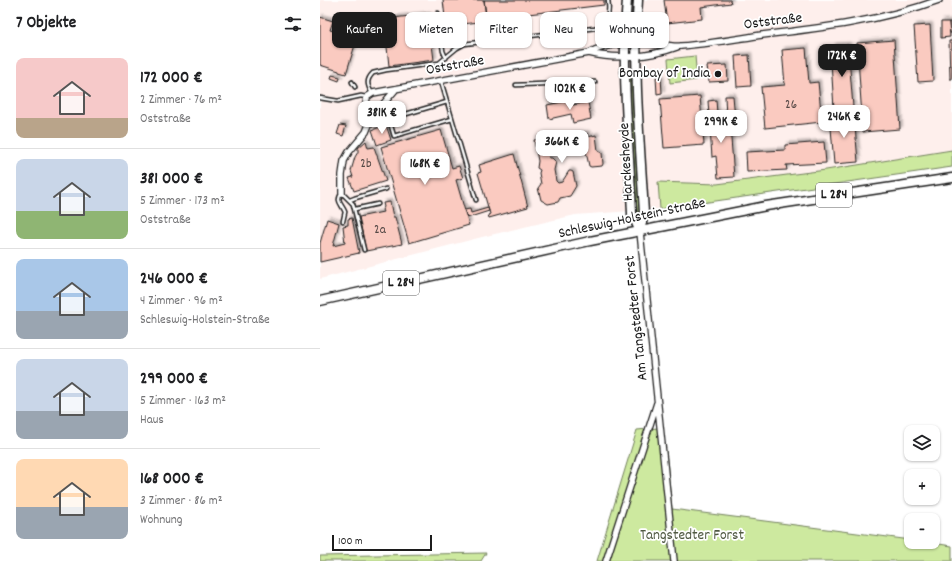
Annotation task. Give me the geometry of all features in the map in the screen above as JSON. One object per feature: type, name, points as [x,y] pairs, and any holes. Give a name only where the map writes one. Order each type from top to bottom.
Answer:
[{"type":"main road","name":"Harckesheyde","points":[[626,12],[627,0]]},
{"type":"main road","name":"Harckesheyde","points":[[637,12],[638,0]]},
{"type":"main road","name":"Harckesheyde","points":[[624,48],[632,214],[640,232]]},
{"type":"main road","name":"Harckesheyde","points":[[636,48],[644,213],[640,232]]},
{"type":"main road","name":"Schleswig-Holstein-Straße","points":[[320,301],[590,241],[766,206],[952,178]]},
{"type":"street","name":"Oststraße","points":[[669,46],[679,46],[852,24],[904,12],[939,0]]},
{"type":"street","name":"Oststraße","points":[[589,53],[609,57],[636,56],[663,52],[679,46]]},
{"type":"street","name":"Oststraße","points":[[367,97],[373,94],[396,89],[589,53],[599,48]]},
{"type":"street","points":[[342,193],[344,161],[349,152],[366,132],[375,110],[382,106],[396,89]]},
{"type":"street","points":[[367,97],[366,104],[371,109],[375,110]]},
{"type":"street","name":"Am Tangstedter Forst","points":[[640,232],[674,561]]},
{"type":"street","name":"Am Tangstedter Forst","points":[[606,561],[658,401]]},
{"type":"lane","points":[[373,94],[368,85],[368,81],[373,73],[439,63],[464,44],[595,28],[601,26],[607,20],[609,12],[608,0]]},
{"type":"lane","points":[[443,48],[446,58]]},
{"type":"lane","points":[[441,81],[476,200]]},
{"type":"lane","points":[[352,82],[355,87]]},
{"type":"lane","points":[[516,85],[595,82]]},
{"type":"lane","points":[[320,98],[338,101],[361,96],[367,97]]},
{"type":"lane","points":[[389,119],[447,102]]},
{"type":"lane","points":[[382,106],[389,119],[394,136],[452,119]]},
{"type":"lane","points":[[350,200],[386,189]]},
{"type":"lane","points":[[343,221],[345,212],[339,201],[342,193],[350,200],[355,209],[364,250]]},
{"type":"lane","points":[[355,209],[378,204]]},
{"type":"shaded area","points":[[320,0],[952,0],[952,150],[826,170],[717,184],[659,182],[660,209],[575,215],[482,237],[320,279]]},
{"type":"green space","points":[[695,56],[697,80],[670,83],[668,59]]},
{"type":"green space","points":[[628,73],[631,73],[641,212],[637,212]]},
{"type":"green space","points":[[952,150],[952,167],[660,209],[658,182],[717,184],[826,170]]},
{"type":"green space","name":"Tangstedter Forst","points":[[658,428],[666,451],[672,509],[904,539],[904,549],[940,549],[940,544],[952,546],[952,561],[597,561],[637,430]]},
{"type":"green space","points":[[486,553],[481,561],[320,561],[320,556]]},
{"type":"building","points":[[443,0],[484,0],[486,12],[475,12],[475,22],[467,23],[467,12],[444,12]]},
{"type":"building","points":[[484,0],[604,0],[604,5],[532,14],[532,12],[485,12]]},
{"type":"building","points":[[664,0],[730,0],[731,3],[701,7],[702,19],[669,23],[669,12],[666,12]]},
{"type":"building","points":[[320,17],[332,21],[330,30],[332,31],[332,48],[354,48],[346,74],[320,65]]},
{"type":"building","points":[[405,17],[405,48],[432,48],[434,60],[389,66],[387,48],[397,48],[397,18]]},
{"type":"building","points":[[941,22],[949,22],[950,37],[941,38]]},
{"type":"building","points":[[949,22],[952,22],[952,33],[950,33]]},
{"type":"building","points":[[930,25],[933,81],[918,82],[914,26]]},
{"type":"building","points":[[894,40],[900,129],[863,132],[857,43]]},
{"type":"building","points":[[949,41],[952,41],[952,79],[950,79]]},
{"type":"building","points":[[848,45],[853,107],[834,109],[831,61],[834,61],[833,46]]},
{"type":"building","points":[[806,48],[809,83],[818,82],[822,122],[765,128],[761,87],[785,85],[782,50]]},
{"type":"building","points":[[749,55],[751,86],[737,87],[735,56]]},
{"type":"building","name":"Bombay of India","points":[[727,65],[728,81],[709,82],[707,66]]},
{"type":"building","points":[[332,75],[340,77],[339,81],[331,78]]},
{"type":"building","points":[[656,77],[661,77],[662,93],[657,94]]},
{"type":"building","points":[[700,96],[704,145],[664,148],[660,99]]},
{"type":"building","points":[[725,96],[733,96],[735,118],[726,118]]},
{"type":"building","points":[[572,100],[573,105],[588,102],[591,119],[573,123],[571,114],[549,119],[547,105]]},
{"type":"building","points":[[716,100],[718,127],[730,126],[734,177],[718,178],[716,156],[712,157],[708,101]]},
{"type":"building","points":[[854,114],[858,162],[834,164],[830,116]]},
{"type":"building","points":[[340,125],[346,126],[343,136],[337,134]]},
{"type":"building","points":[[386,125],[391,140],[377,145],[372,130]]},
{"type":"building","points":[[441,130],[452,168],[459,166],[463,178],[456,180],[469,225],[409,243],[381,147]]},
{"type":"building","points":[[587,133],[588,137],[596,135],[598,151],[602,153],[602,166],[589,166],[585,147],[548,154],[549,158],[552,158],[556,162],[554,170],[556,181],[558,183],[562,182],[569,171],[571,171],[573,172],[576,186],[570,196],[560,198],[558,202],[548,204],[541,200],[538,188],[541,184],[539,173],[540,170],[537,168],[538,161],[534,140],[552,136],[552,138]]},
{"type":"building","points":[[366,141],[368,148],[374,147],[386,181],[354,191],[349,178],[353,177],[351,171],[358,148]]},
{"type":"building","points":[[824,142],[826,163],[786,165],[787,170],[747,172],[746,152],[785,150],[785,145]]},
{"type":"building","points":[[514,154],[528,207],[489,218],[488,215],[490,214],[478,173],[481,172],[479,165]]},
{"type":"building","points":[[390,202],[393,217],[395,217],[402,244],[366,251],[359,217],[383,212],[383,203]]},
{"type":"building","points":[[488,208],[489,211],[467,218],[464,210],[470,209],[471,213]]},
{"type":"building","points":[[352,218],[359,253],[320,262],[320,243],[327,219],[339,223],[333,246],[345,243],[343,226],[348,225],[348,219]]},
{"type":"place","name":"Bombay of India","points":[[718,74]]}]
